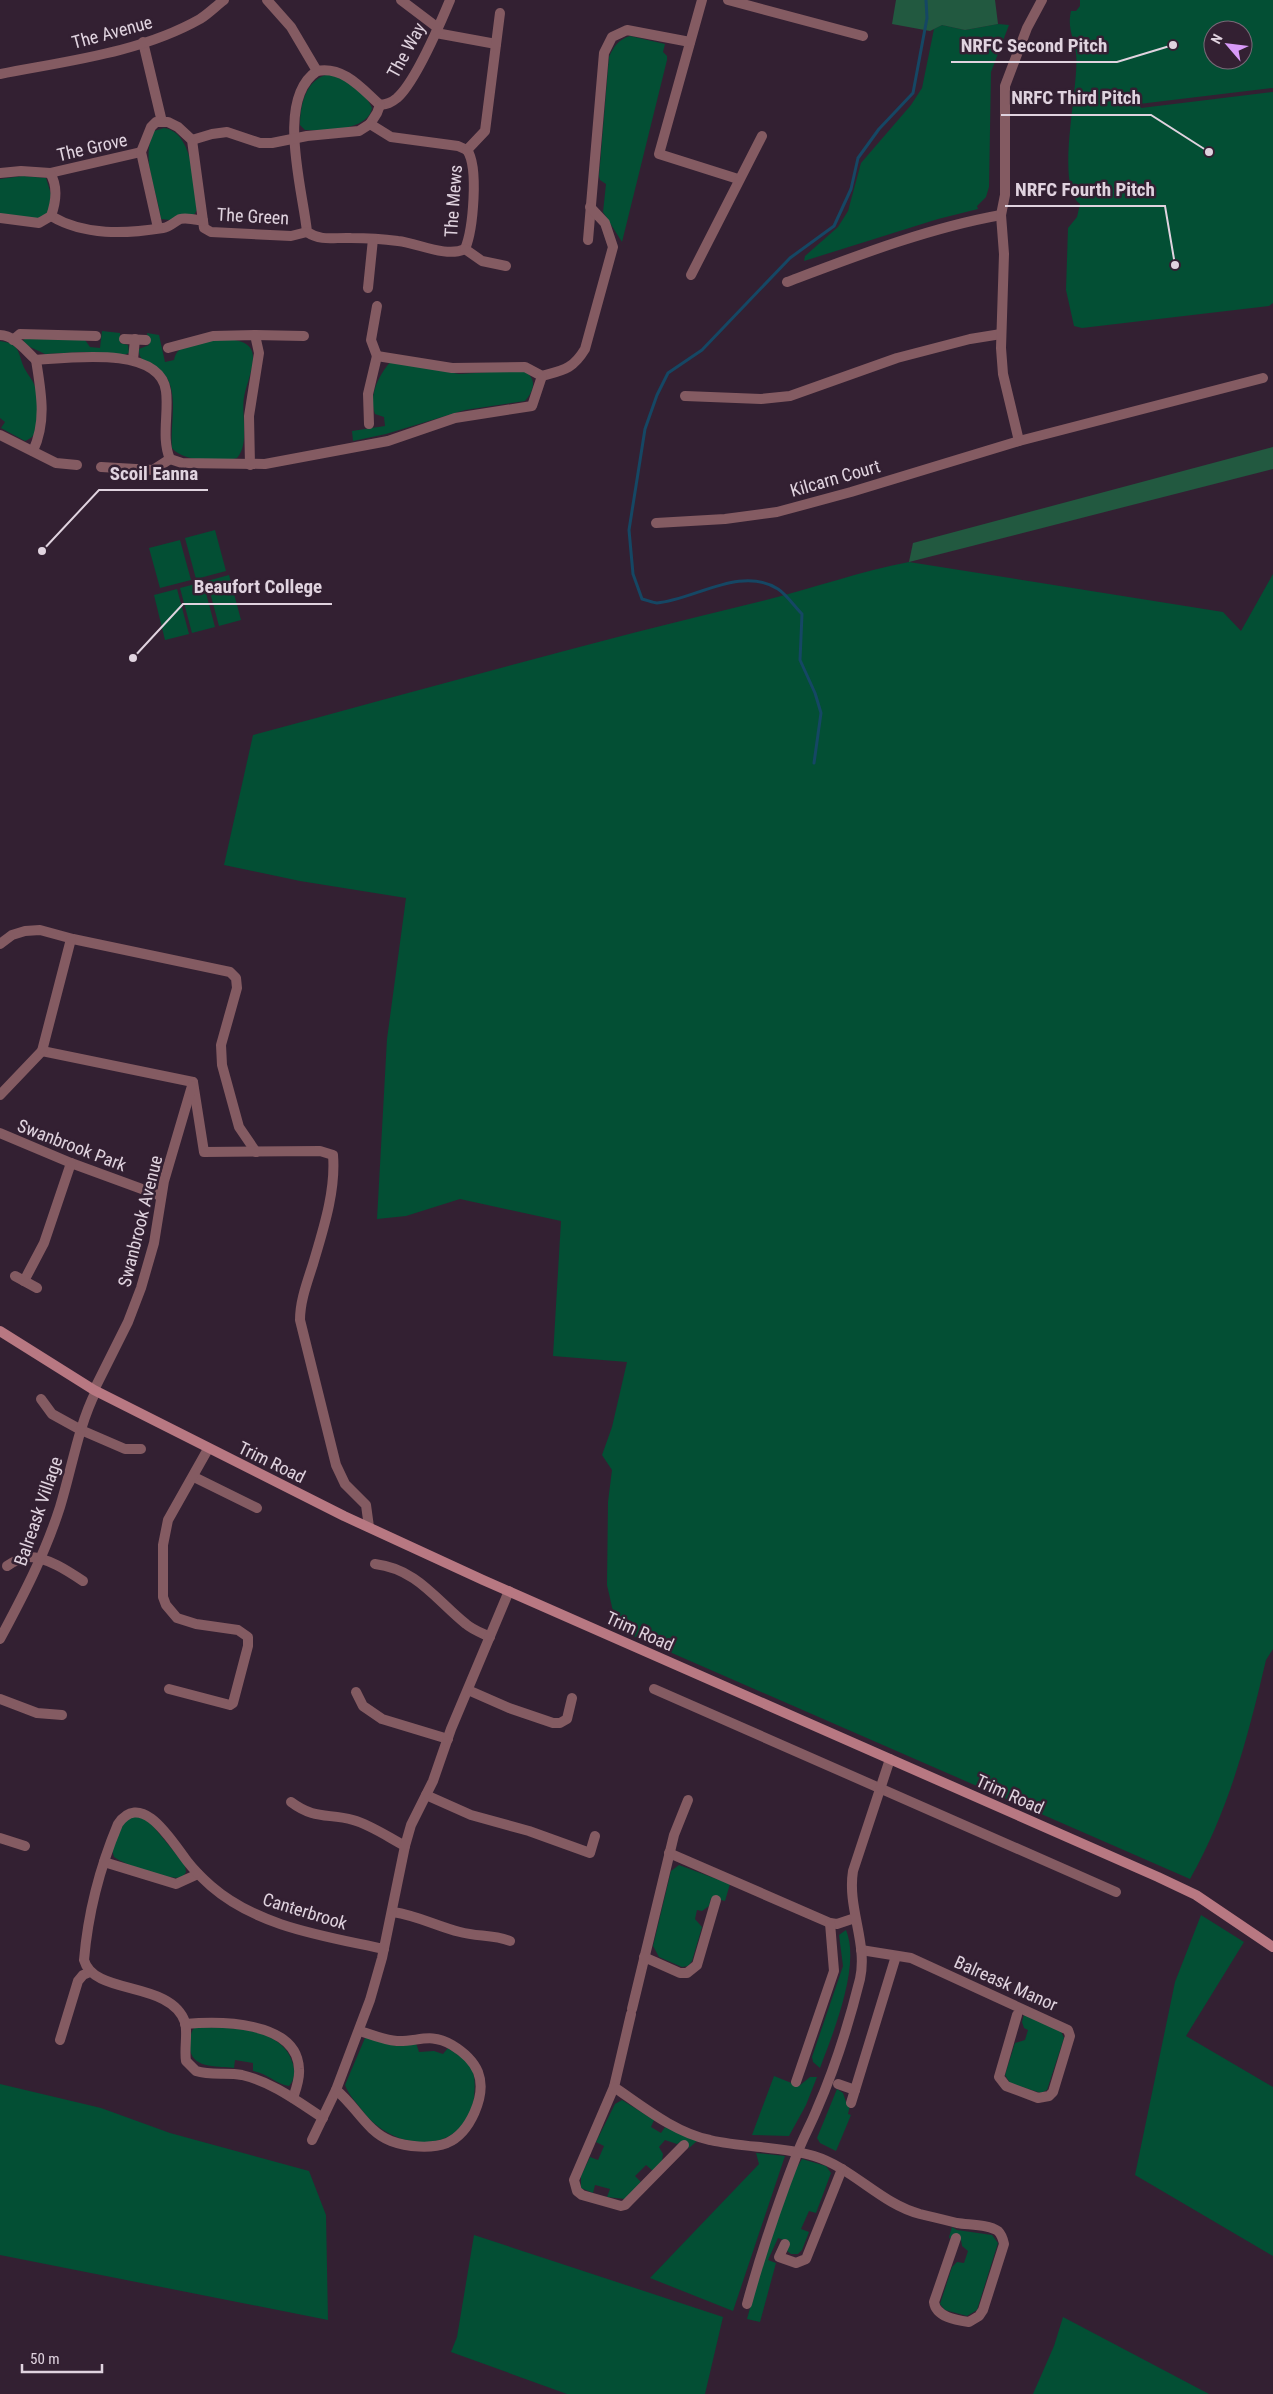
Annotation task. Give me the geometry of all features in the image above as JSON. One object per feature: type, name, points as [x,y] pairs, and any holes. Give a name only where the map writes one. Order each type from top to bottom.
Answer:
[{"type":"main road","name":"Trim Road","points":[[0,1330],[95,1390],[208,1449],[369,1527],[509,1591],[1196,1895],[1273,1946]]},
{"type":"street","name":"The Avenue","points":[[0,74],[108,53],[142,42],[175,31],[202,18],[224,0]]},
{"type":"street","points":[[267,0],[291,27],[317,71]]},
{"type":"street","points":[[401,0],[437,30],[496,44]]},
{"type":"street","name":"The Way","points":[[380,105],[388,104],[398,97],[437,30],[450,0]]},
{"type":"street","points":[[702,0],[659,154],[738,178]]},
{"type":"street","points":[[728,0],[863,36]]},
{"type":"street","points":[[1018,441],[1003,374],[1001,334],[1004,254],[1001,215],[1005,195],[1005,86],[1027,28],[1042,0]]},
{"type":"street","name":"The Mews","points":[[465,249],[471,226],[473,176],[472,157],[467,150],[485,131],[500,13]]},
{"type":"street","points":[[588,240],[604,53],[612,37],[627,30],[690,42]]},
{"type":"street","points":[[142,42],[162,122]]},
{"type":"street","points":[[158,228],[141,152],[150,127],[156,122],[162,122],[178,127],[192,140],[227,132],[260,143],[294,138],[359,131],[370,124],[378,114],[380,105],[350,78],[337,71],[317,71],[304,84],[299,96],[294,138],[307,232],[316,238],[350,237],[398,241],[452,252],[465,249],[482,261],[506,266]]},
{"type":"street","points":[[370,124],[391,137],[458,146],[467,150]]},
{"type":"street","points":[[691,275],[738,178],[762,136]]},
{"type":"street","name":"The Green","points":[[192,140],[204,228],[211,232],[291,236],[307,232]]},
{"type":"street","name":"The Grove","points":[[0,173],[21,170],[50,173],[141,152]]},
{"type":"street","name":"The Grove","points":[[50,173],[54,180],[55,190],[55,205],[51,216]]},
{"type":"street","points":[[377,356],[452,368],[525,367],[542,376],[570,368],[578,360],[588,340],[613,247],[605,223],[590,207]]},
{"type":"street","points":[[787,282],[895,243],[1001,215]]},
{"type":"street","points":[[0,218],[39,223],[45,222],[51,216]]},
{"type":"street","name":"The Green","points":[[51,216],[79,229],[106,232],[135,232],[167,227],[182,218],[203,221]]},
{"type":"street","points":[[368,288],[373,239]]},
{"type":"street","points":[[369,424],[368,394],[377,356],[371,340],[377,306]]},
{"type":"street","points":[[0,334],[6,335],[13,340],[36,360],[42,413],[41,430],[33,451]]},
{"type":"street","points":[[13,340],[20,334],[96,336]]},
{"type":"street","points":[[685,396],[761,399],[790,396],[897,358],[970,339],[1001,334]]},
{"type":"street","points":[[168,348],[213,336],[304,336]]},
{"type":"street","points":[[250,465],[249,416],[259,353],[255,336]]},
{"type":"street","points":[[124,339],[146,340]]},
{"type":"street","points":[[133,360],[135,339]]},
{"type":"street","points":[[36,360],[82,357],[133,360],[159,373],[164,383],[167,447],[170,459]]},
{"type":"street","points":[[170,459],[182,464],[264,464],[388,441],[456,418],[532,406],[542,376]]},
{"type":"street","name":"Kilcarn Court","points":[[656,523],[777,512],[851,492],[1018,441],[1263,378]]},
{"type":"street","points":[[0,434],[56,463],[77,465]]},
{"type":"street","points":[[101,467],[153,470],[170,459]]},
{"type":"street","points":[[0,944],[12,935],[25,931],[40,930],[71,939],[213,966],[230,972],[236,978],[237,988],[221,1045],[222,1065],[239,1127],[256,1152]]},
{"type":"street","points":[[0,1095],[42,1051],[71,939]]},
{"type":"street","points":[[42,1051],[193,1082],[204,1152],[320,1151],[333,1155],[334,1171],[323,1226],[300,1307],[300,1320],[336,1465],[345,1484],[366,1505],[369,1527]]},
{"type":"street","name":"Swanbrook Avenue","points":[[95,1390],[119,1342],[138,1296],[154,1243],[161,1196],[193,1082]]},
{"type":"street","name":"Swanbrook Park","points":[[0,1133],[71,1163],[161,1196]]},
{"type":"street","points":[[37,1288],[20,1278],[44,1243],[71,1163]]},
{"type":"street","name":"Balreask Village","points":[[0,1639],[41,1559],[60,1506],[87,1408],[95,1390]]},
{"type":"street","points":[[41,1400],[52,1414],[81,1430],[125,1449],[140,1449]]},
{"type":"street","points":[[169,1689],[230,1705],[233,1703],[248,1646],[248,1637],[238,1630],[196,1624],[177,1618],[166,1605],[163,1597],[163,1545],[168,1520],[194,1477],[208,1449]]},
{"type":"street","points":[[194,1477],[257,1508]]},
{"type":"street","points":[[7,1566],[20,1558],[41,1559],[83,1581]]},
{"type":"street","points":[[375,1564],[391,1566],[412,1577],[436,1595],[465,1624],[490,1637]]},
{"type":"street","points":[[312,2140],[336,2090],[360,2031],[384,1949],[411,1825],[426,1795],[509,1591]]},
{"type":"street","points":[[654,1689],[1116,1892]]},
{"type":"street","points":[[468,1690],[509,1708],[553,1723],[560,1723],[567,1719],[572,1698]]},
{"type":"street","points":[[356,1692],[363,1706],[382,1719],[448,1739]]},
{"type":"street","points":[[0,1699],[37,1713],[62,1715]]},
{"type":"street","points":[[747,2304],[761,2254],[798,2152],[820,2100],[860,1979],[861,1950],[851,1884],[853,1871],[890,1759]]},
{"type":"street","points":[[426,1795],[470,1815],[529,1831],[590,1853],[595,1836]]},
{"type":"street","points":[[684,2145],[625,2205],[621,2206],[582,2195],[577,2191],[574,2180],[614,2087],[669,1853],[674,1834],[688,1800]]},
{"type":"street","points":[[291,1802],[303,1810],[318,1816],[351,1819],[362,1823],[405,1846]]},
{"type":"street","name":"Canterbrook","points":[[90,1972],[84,1960],[86,1942],[91,1910],[104,1862],[118,1824],[127,1814],[137,1812],[150,1817],[159,1825],[198,1874],[231,1901],[270,1920],[300,1930],[384,1949]]},
{"type":"street","points":[[0,1838],[25,1846]]},
{"type":"street","points":[[669,1853],[830,1923],[837,1924],[855,1918]]},
{"type":"street","points":[[104,1862],[176,1884],[182,1883],[198,1874]]},
{"type":"street","points":[[644,1957],[680,1973],[692,1970],[697,1965],[716,1900]]},
{"type":"street","points":[[393,1912],[426,1919],[460,1932],[493,1935],[510,1941]]},
{"type":"street","points":[[796,2082],[834,1971],[830,1923]]},
{"type":"street","name":"Balreask Manor","points":[[861,1950],[911,1958],[1068,2030],[1070,2036],[1053,2092],[1044,2098],[1038,2098],[1006,2086],[999,2077],[1017,2015]]},
{"type":"street","points":[[851,2103],[896,1956]]},
{"type":"street","points":[[60,2040],[78,1981],[83,1975],[90,1972],[168,2002],[174,2007],[185,2024],[186,2061],[196,2071],[240,2075],[258,2080],[293,2098],[323,2118]]},
{"type":"street","points":[[185,2024],[208,2022],[243,2025],[270,2032],[281,2038],[296,2056],[300,2068],[299,2080],[293,2098]]},
{"type":"street","points":[[336,2090],[378,2134],[403,2144],[435,2146],[448,2143],[458,2136],[473,2114],[478,2102],[479,2073],[466,2055],[439,2039],[420,2038],[399,2041],[360,2031]]},
{"type":"street","points":[[838,2084],[855,2090]]},
{"type":"street","points":[[614,2087],[661,2118],[707,2140],[815,2156],[842,2169],[876,2192],[913,2212],[958,2223],[993,2228],[999,2232],[1004,2244],[983,2310],[979,2316],[969,2322],[938,2312],[934,2308],[934,2302],[956,2238]]},
{"type":"street","points":[[785,2244],[779,2256],[796,2263],[806,2258],[842,2169]]},
{"type":"green space","points":[[896,0],[995,0],[998,24],[965,30],[942,25],[930,31],[892,24]]},
{"type":"green space","points":[[1080,0],[1273,0],[1273,88],[1139,104],[1141,108],[1273,92],[1273,303],[1269,306],[1082,328],[1074,326],[1066,290],[1068,228],[1077,217],[1080,204],[1073,193],[1069,177],[1068,157],[1076,68],[1076,53],[1071,33],[1070,17],[1071,11],[1076,11],[1080,6]]},
{"type":"green space","points":[[998,24],[1009,25],[991,72],[989,187],[986,197],[977,206],[978,209],[938,219],[804,261],[805,256],[838,227],[848,211],[861,163],[911,105],[922,88],[934,29],[942,25],[965,30]]},
{"type":"green space","points":[[630,36],[665,44],[663,52],[667,56],[667,60],[622,242],[603,212],[606,184],[600,180],[599,176],[609,57],[622,39]]},
{"type":"green space","points":[[329,74],[342,79],[364,96],[372,108],[369,116],[363,121],[344,128],[305,130],[300,125],[301,109],[306,94],[315,81]]},
{"type":"green space","points":[[164,128],[174,132],[181,139],[187,150],[191,162],[197,210],[194,215],[170,220],[161,219],[149,163],[150,142],[154,131]]},
{"type":"green space","points":[[23,176],[46,178],[51,194],[50,212],[36,219],[0,214],[0,179]]},
{"type":"green space","points":[[102,331],[120,333],[120,343],[128,345],[129,353],[124,355],[84,352],[45,354],[30,347],[23,341],[25,338],[85,340],[90,347],[100,348]]},
{"type":"green space","points":[[147,333],[159,335],[165,362],[174,360],[176,353],[182,348],[208,341],[229,339],[246,344],[251,349],[253,362],[243,404],[243,445],[237,458],[222,461],[193,459],[177,453],[172,448],[173,403],[170,386],[164,374],[145,362],[139,354],[139,349],[149,345]]},
{"type":"green space","points":[[0,341],[16,348],[23,366],[36,389],[38,420],[36,431],[25,441],[1,428],[5,422],[0,418]]},
{"type":"green space","points":[[391,361],[459,374],[520,370],[530,375],[533,387],[525,401],[465,410],[386,434],[353,441],[352,431],[385,426],[384,417],[375,414],[373,400],[379,379]]},
{"type":"green space","points":[[1273,447],[1273,469],[909,562],[913,543]]},
{"type":"green space","points":[[215,530],[226,571],[196,579],[185,538]]},
{"type":"green space","points":[[180,540],[191,580],[160,588],[149,548]]},
{"type":"green space","points":[[909,562],[1223,612],[1241,631],[1273,574],[1273,1649],[1266,1660],[1244,1745],[1226,1800],[1204,1853],[1190,1879],[617,1629],[607,1585],[608,1502],[612,1470],[602,1455],[612,1427],[627,1362],[553,1356],[561,1221],[460,1199],[406,1216],[377,1219],[387,1039],[406,898],[300,881],[224,865],[253,735],[573,649]]},
{"type":"green space","points":[[229,575],[241,620],[219,626],[207,581]]},
{"type":"green space","points":[[203,582],[215,627],[192,633],[180,588]]},
{"type":"green space","points":[[177,589],[189,634],[165,640],[154,595]]},
{"type":"green space","points":[[131,1815],[148,1820],[185,1865],[186,1872],[183,1877],[168,1877],[148,1872],[114,1857],[112,1850],[125,1819]]},
{"type":"green space","points":[[679,1865],[730,1884],[725,1901],[711,1898],[709,1906],[702,1911],[697,1910],[695,1919],[702,1927],[692,1961],[688,1966],[682,1967],[659,1957],[653,1946],[671,1871]]},
{"type":"green space","points":[[1201,1915],[1244,1942],[1186,2036],[1273,2087],[1273,2256],[1135,2175],[1175,1982]]},
{"type":"green space","points":[[846,1930],[850,1945],[848,1980],[838,2018],[820,2068],[813,2062],[812,2057],[843,1966],[839,1935]]},
{"type":"green space","points":[[1024,2014],[1061,2031],[1064,2038],[1047,2090],[1041,2093],[1010,2083],[1005,2075],[1015,2043],[1025,2040],[1028,2030],[1024,2028],[1022,2022]]},
{"type":"green space","points":[[195,2027],[252,2031],[266,2035],[278,2042],[287,2051],[293,2064],[294,2075],[291,2083],[289,2086],[284,2085],[253,2071],[253,2063],[235,2060],[234,2068],[211,2066],[198,2062],[190,2051],[191,2035]]},
{"type":"green space","points":[[365,2038],[396,2046],[416,2043],[419,2052],[434,2051],[443,2054],[448,2048],[467,2062],[474,2076],[474,2098],[468,2117],[456,2131],[442,2139],[426,2142],[408,2140],[391,2134],[375,2124],[352,2098],[345,2085]]},
{"type":"green space","points":[[774,2076],[799,2086],[810,2077],[817,2077],[806,2105],[789,2136],[752,2135]]},
{"type":"green space","points":[[0,2084],[101,2108],[170,2133],[309,2171],[326,2215],[328,2320],[0,2255]]},
{"type":"green space","points":[[837,2089],[843,2093],[846,2102],[850,2105],[848,2114],[851,2115],[836,2151],[820,2143],[817,2138]]},
{"type":"green space","points":[[622,2100],[654,2120],[651,2127],[661,2133],[665,2127],[697,2141],[689,2148],[682,2141],[677,2144],[665,2140],[659,2147],[663,2154],[662,2161],[653,2171],[646,2165],[635,2176],[641,2182],[625,2199],[607,2197],[610,2189],[595,2185],[593,2193],[581,2188],[581,2176],[590,2157],[598,2160],[604,2146],[596,2142],[615,2104]]},
{"type":"green space","points":[[756,2153],[785,2156],[733,2311],[650,2278],[759,2164]]},
{"type":"green space","points":[[802,2159],[826,2166],[831,2173],[816,2213],[809,2211],[801,2229],[809,2232],[802,2250],[798,2254],[791,2254],[786,2250],[789,2242],[778,2238],[768,2260],[776,2263],[760,2322],[747,2319],[765,2254],[796,2169]]},
{"type":"green space","points":[[952,2227],[957,2230],[992,2235],[998,2243],[977,2310],[967,2316],[945,2310],[940,2304],[952,2267],[957,2262],[964,2263],[968,2251],[962,2246],[961,2240],[952,2236],[950,2239]]},
{"type":"green space","points":[[474,2235],[723,2317],[705,2394],[567,2394],[451,2352],[457,2337]]},
{"type":"green space","points":[[1063,2317],[1209,2394],[1033,2394],[1054,2346]]},
{"type":"waterway","points":[[814,763],[821,713],[815,693],[800,660],[802,614],[778,589],[764,583],[749,581],[733,582],[671,601],[654,603],[642,599],[633,574],[629,530],[645,429],[657,395],[668,373],[702,350],[790,258],[834,226],[851,189],[858,158],[879,129],[913,93],[927,18],[926,0]]},
{"type":"place","name":"NRFC Second Pitch","points":[[1173,45]]},
{"type":"place","name":"NRFC Third Pitch","points":[[1209,152]]},
{"type":"place","name":"NRFC Fourth Pitch","points":[[1175,265]]},
{"type":"place","name":"Scoil Eanna","points":[[42,551]]},
{"type":"place","name":"Beaufort College","points":[[133,658]]}]
